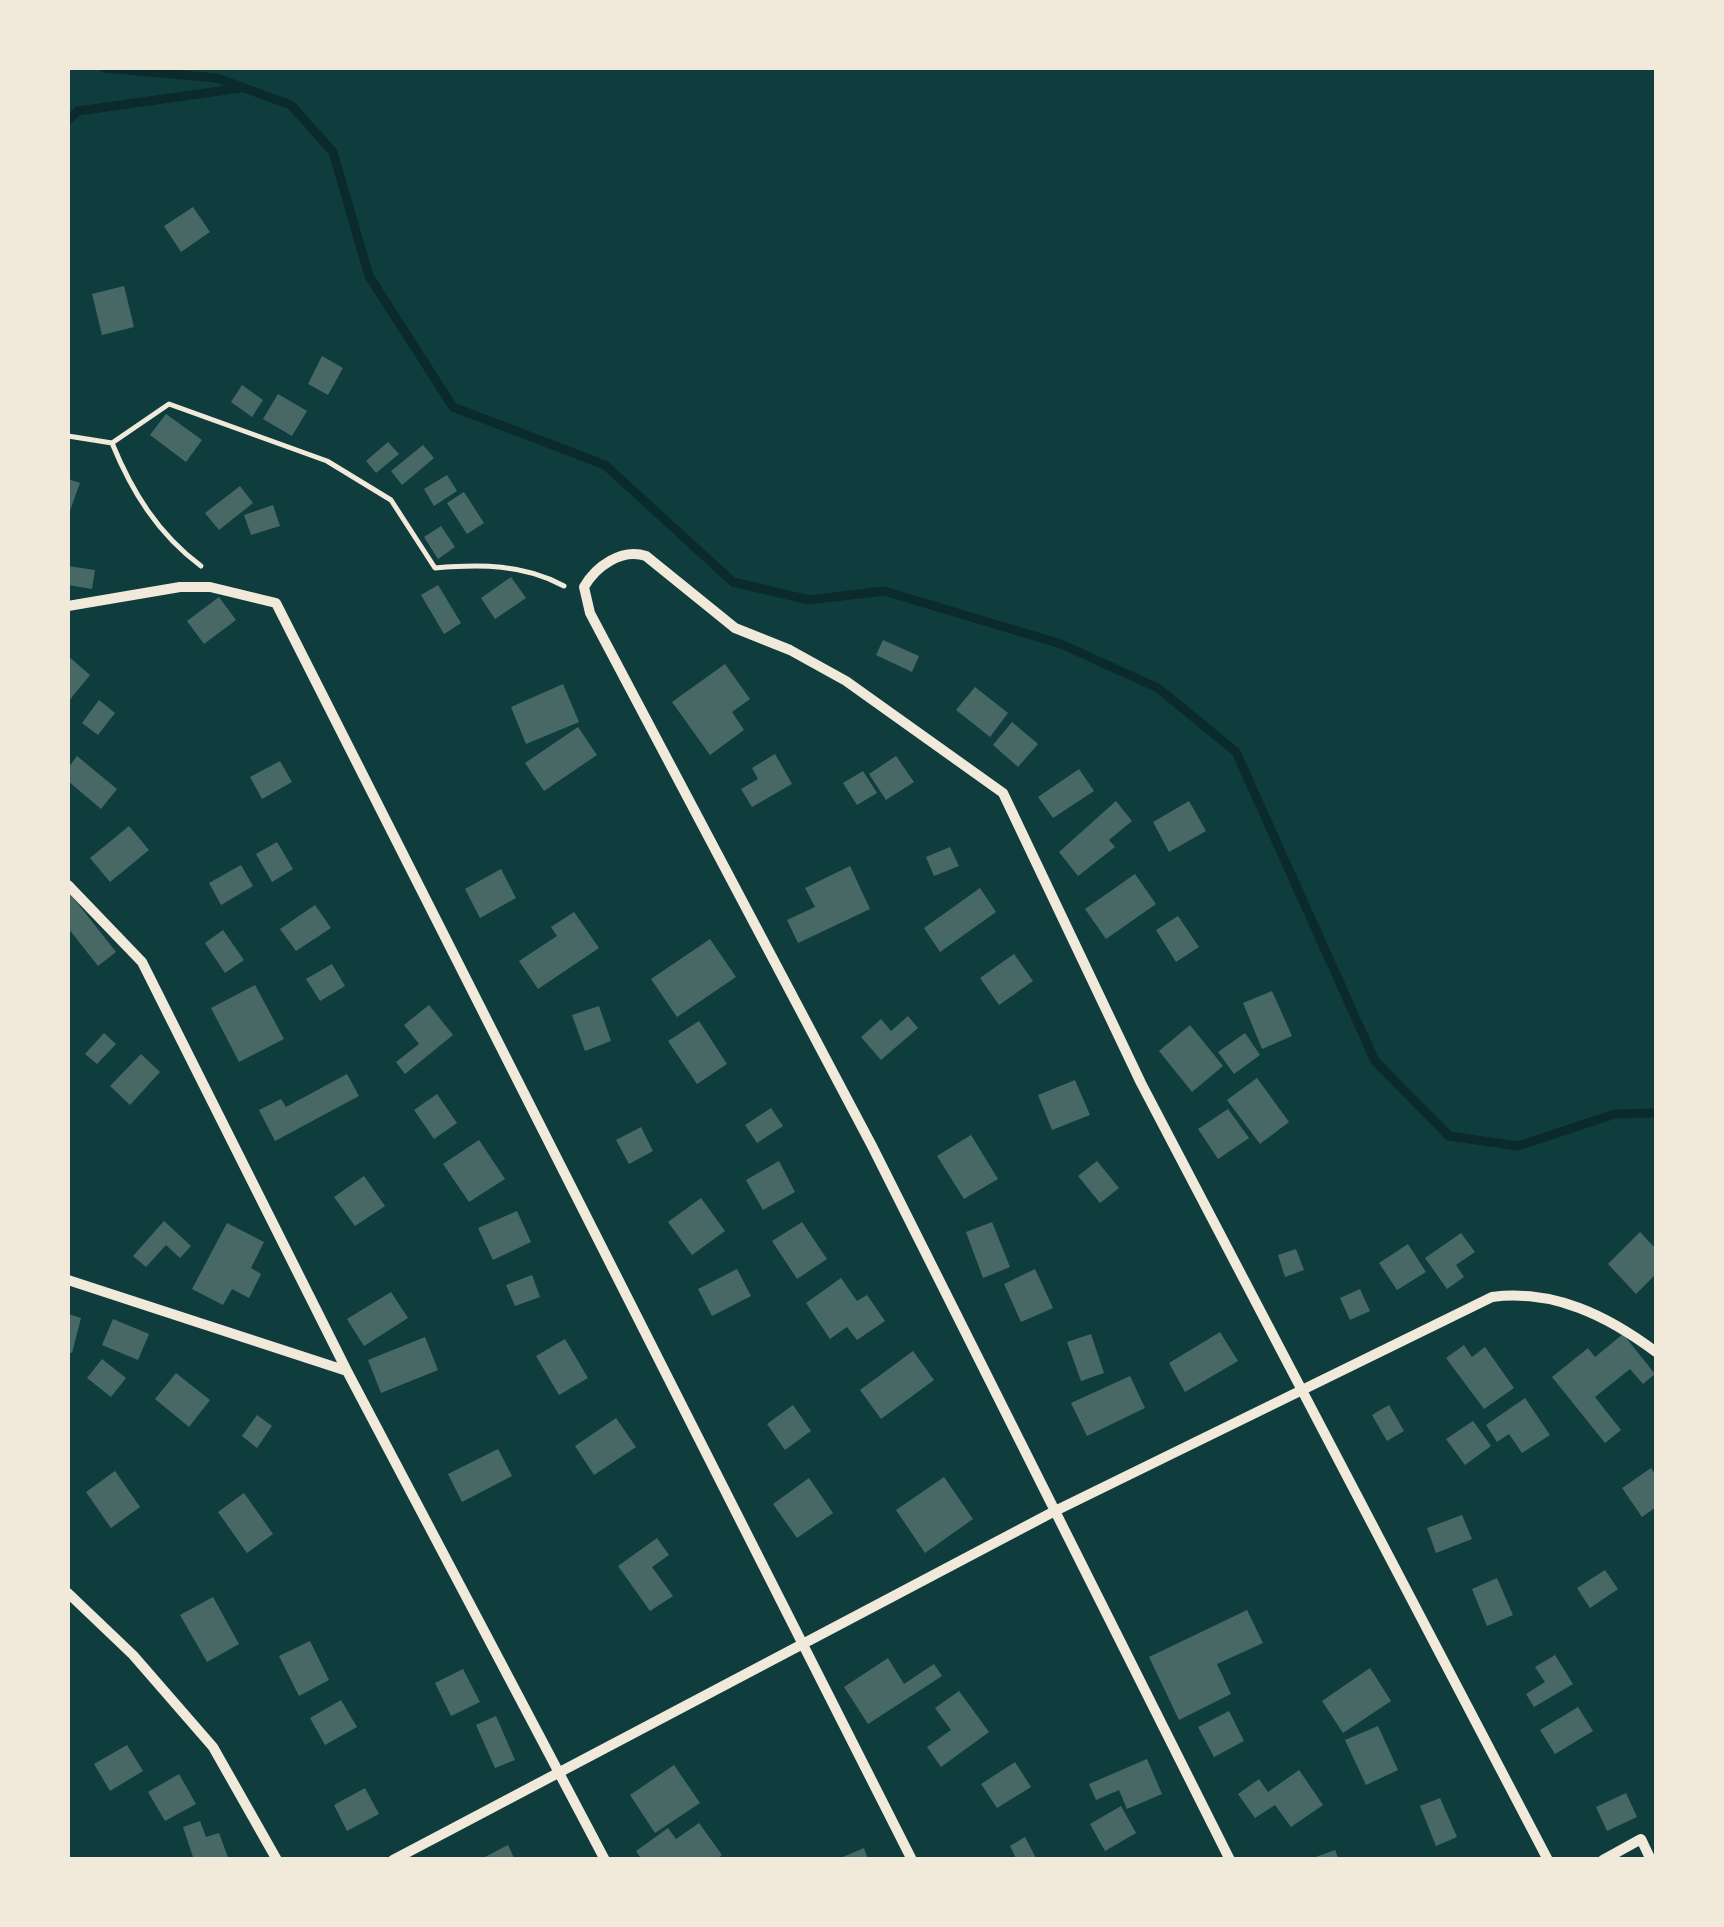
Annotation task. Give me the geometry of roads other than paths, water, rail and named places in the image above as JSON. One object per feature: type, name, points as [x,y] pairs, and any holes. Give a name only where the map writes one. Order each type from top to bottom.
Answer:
[{"type":"street","points":[[1230,1860],[872,1146],[584,598],[591,575],[608,562],[630,554],[646,556],[735,628],[790,650],[846,681],[1003,793],[1141,1082],[1548,1860]]},
{"type":"street","points":[[68,606],[180,587],[235,592],[276,602],[912,1860]]},
{"type":"street","points":[[68,885],[142,962],[346,1372],[605,1860]]},
{"type":"street","points":[[68,1280],[346,1372]]},
{"type":"street","points":[[392,1860],[1053,1512],[1492,1297],[1512,1294],[1562,1301],[1593,1313],[1656,1352]]},
{"type":"street","points":[[68,1592],[133,1654],[213,1748],[277,1860]]},
{"type":"street","points":[[1603,1860],[1640,1839],[1651,1860]]},
{"type":"waterway","points":[[104,68],[217,78],[291,105],[333,152],[369,276],[453,407],[605,465],[733,582],[809,600],[884,591],[1061,644],[1158,688],[1236,752],[1375,1061],[1449,1136],[1518,1146],[1615,1114],[1656,1113]]},
{"type":"waterway","points":[[68,120],[78,111],[241,88]]}]
